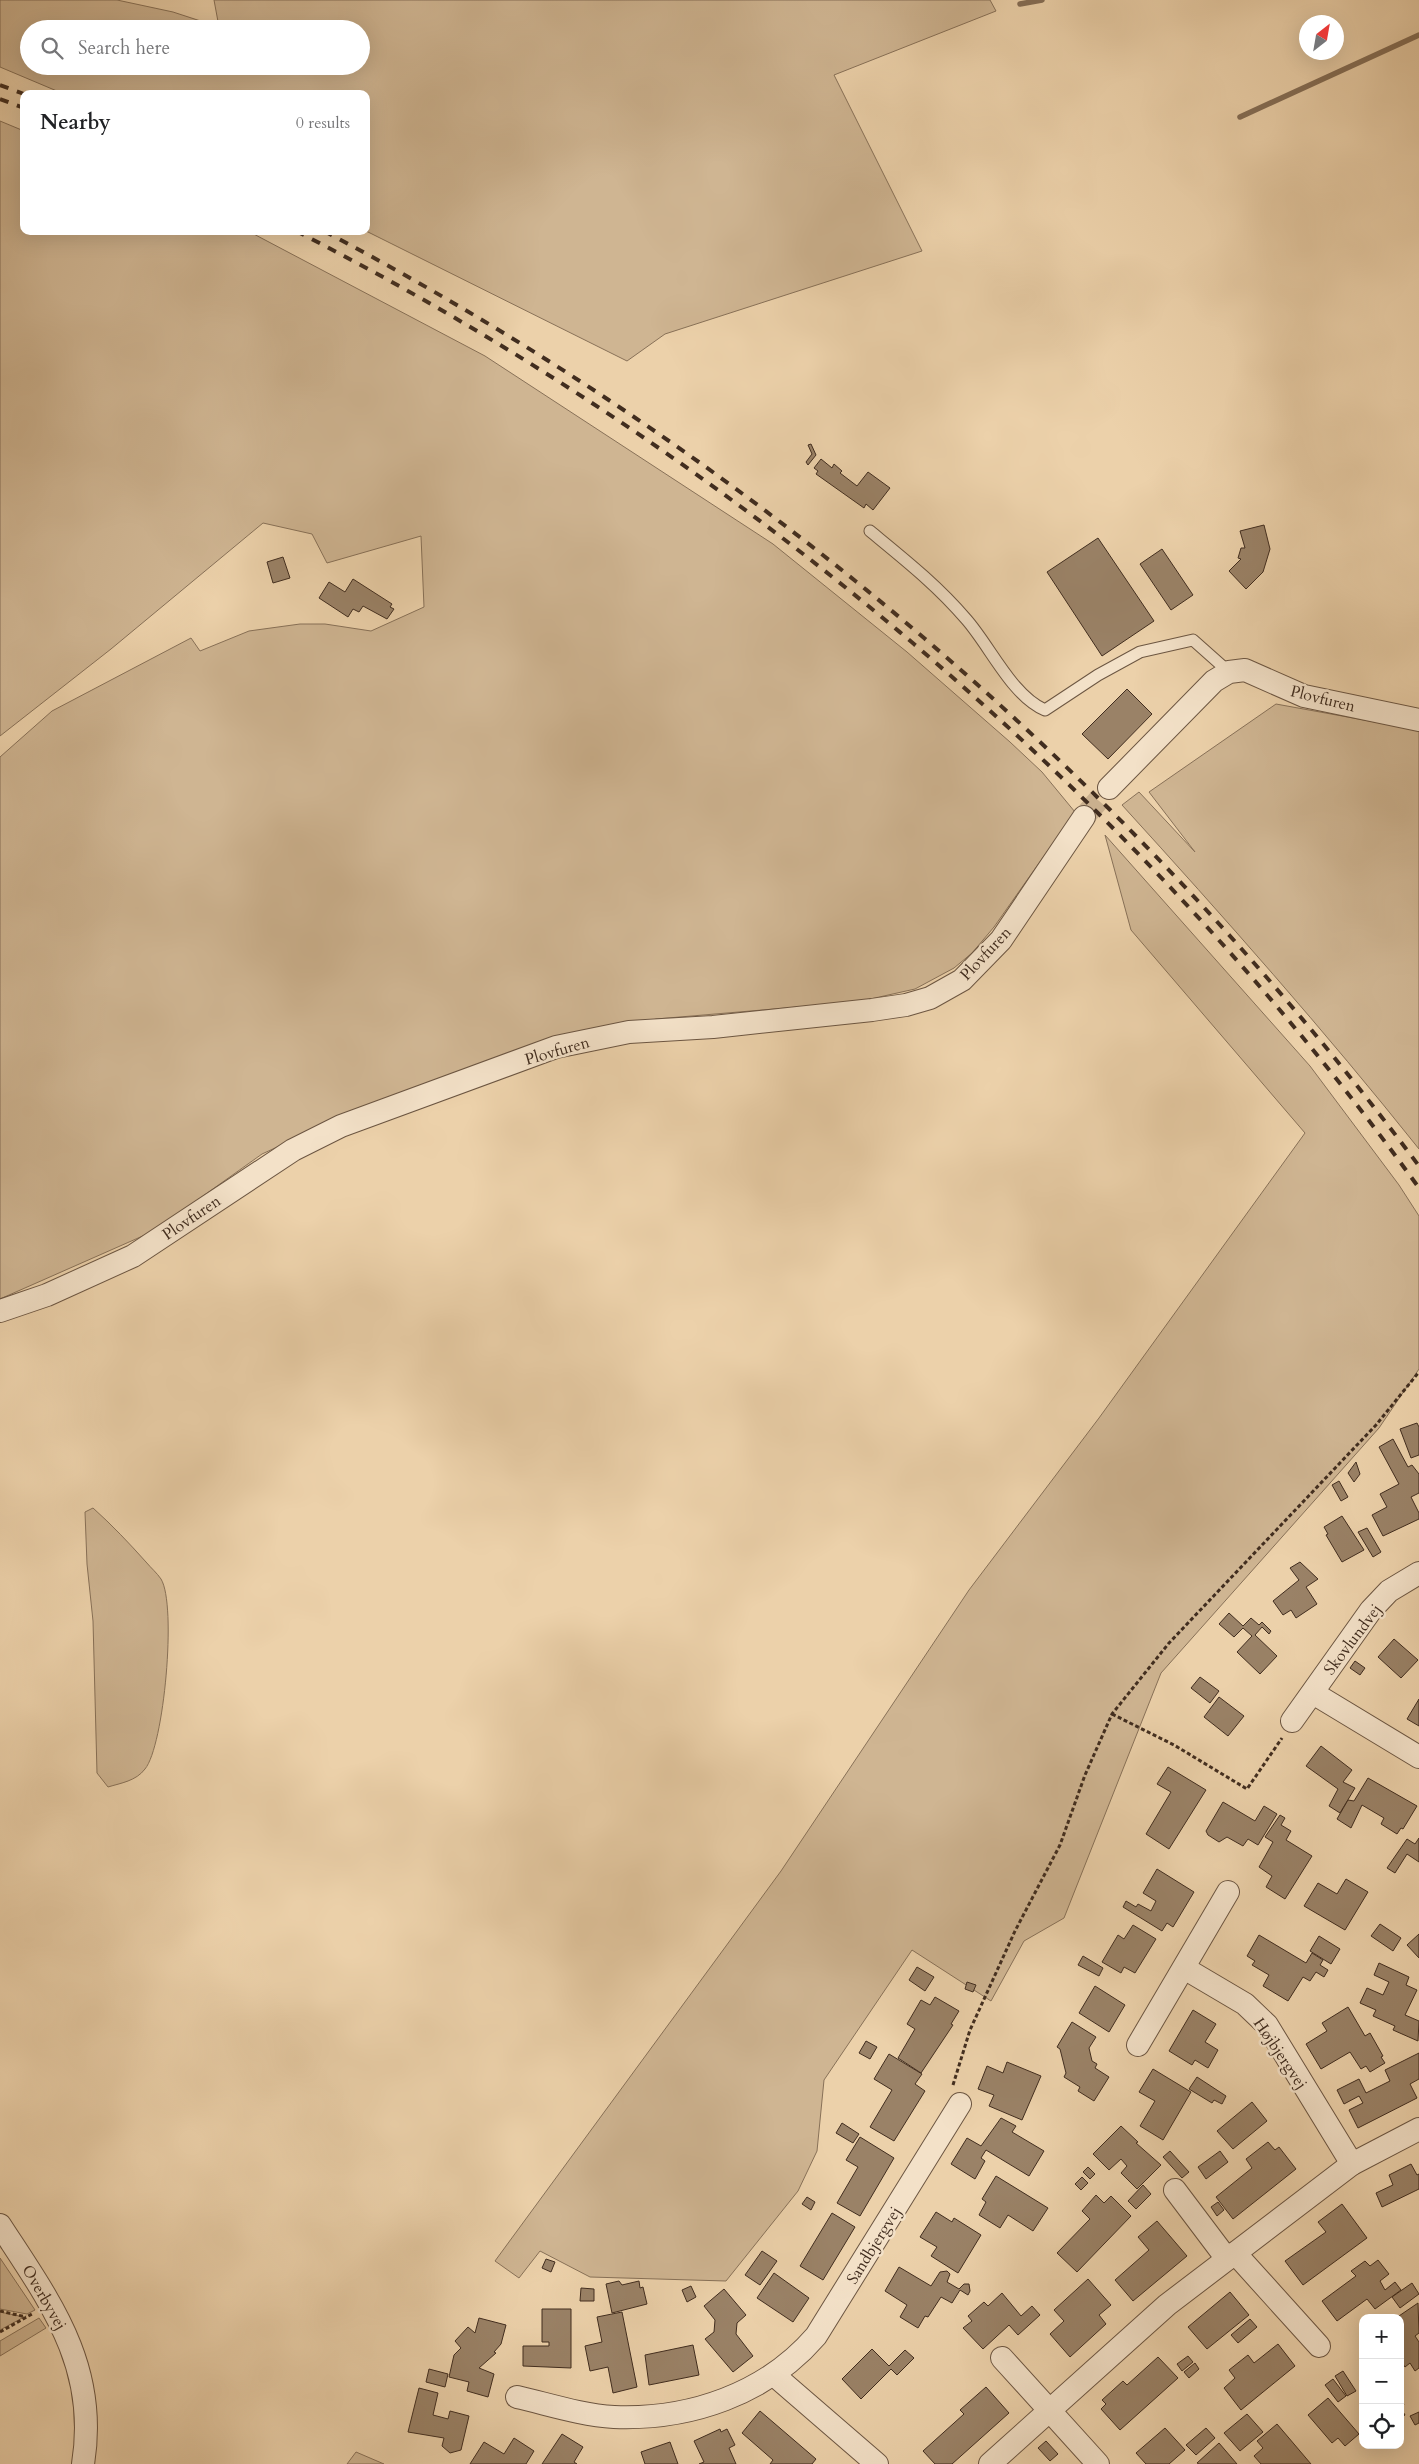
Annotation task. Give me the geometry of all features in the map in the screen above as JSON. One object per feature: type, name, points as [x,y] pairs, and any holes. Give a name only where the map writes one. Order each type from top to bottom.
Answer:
[{"type":"street","name":"Plovfuren","points":[[1229,672],[1245,670],[1304,696],[1419,720]]},
{"type":"street","points":[[1109,788],[1214,681],[1229,672]]},
{"type":"street","name":"Plovfuren","points":[[0,1311],[47,1295],[133,1256],[293,1150],[341,1126],[556,1047],[629,1032],[712,1027],[872,1010],[906,1005],[930,998],[962,980],[1001,940],[1084,818]]},
{"type":"street","name":"Skovlundvej","points":[[1287,1730],[1371,1610],[1389,1591],[1419,1573]]},
{"type":"street","name":"Skovlundvej","points":[[1312,1693],[1419,1757]]},
{"type":"street","points":[[1138,2045],[1228,1892]]},
{"type":"street","name":"Højbjergvej","points":[[1184,1968],[1245,2004],[1266,2025],[1352,2164]]},
{"type":"street","name":"Sandbjergvej","points":[[517,2397],[613,2417],[655,2416],[697,2410],[737,2395],[774,2375],[802,2352],[816,2336],[960,2104]]},
{"type":"street","points":[[990,2464],[1167,2305],[1352,2164],[1419,2129]]},
{"type":"street","points":[[1174,2190],[1231,2256],[1319,2346]]},
{"type":"street","name":"Overbyvej","points":[[0,2225],[53,2305],[69,2339],[80,2375],[86,2412],[85,2449],[82,2464]]},
{"type":"street","points":[[1002,2358],[1098,2464]]},
{"type":"street","points":[[774,2375],[877,2464]]},
{"type":"lane","points":[[870,531],[926,576],[967,619],[1005,672],[1032,705],[1045,710],[1098,675],[1140,652],[1193,640],[1229,672]]},
{"type":"path","points":[[960,2104],[950,2095],[970,2030],[1015,1931],[1060,1845],[1085,1775],[1112,1714],[1169,1643],[1376,1425],[1419,1372]]},
{"type":"path","points":[[1112,1714],[1174,1744],[1248,1789],[1287,1730]]},
{"type":"path","points":[[0,2332],[53,2305]]},
{"type":"path","points":[[0,2311],[27,2317]]},
{"type":"shaded area","points":[[0,0],[117,0],[173,12],[198,20],[20,20],[20,75],[370,75],[370,20],[218,20],[214,0],[990,0],[996,11],[834,75],[922,251],[665,334],[627,361],[370,233],[370,90],[55,90],[0,67]]},
{"type":"shaded area","points":[[0,121],[20,129],[20,235],[256,235],[485,356],[773,544],[907,652],[1010,742],[1042,772],[1075,812],[994,927],[972,953],[954,968],[915,989],[857,1002],[656,1019],[373,1103],[262,1154],[154,1231],[0,1299],[0,757],[52,711],[191,638],[200,651],[249,631],[300,624],[325,624],[371,631],[424,607],[421,536],[327,563],[312,534],[263,523],[111,649],[0,736]]},
{"type":"shaded area","points":[[1276,704],[1419,730],[1419,1149],[1274,975],[1122,805],[1139,792],[1195,852],[1149,792]]},
{"type":"shaded area","points":[[1105,835],[1310,1066],[1399,1185],[1419,1216],[1419,1369],[1379,1428],[1161,1673],[1064,1918],[1024,1941],[991,2001],[912,1950],[824,2080],[817,2151],[798,2191],[726,2281],[590,2277],[540,2251],[519,2278],[495,2261],[781,1871],[969,1590],[1099,1418],[1305,1133],[1131,930]]},
{"type":"shaded area","points":[[93,1508],[127,1541],[161,1579],[166,1594],[168,1616],[168,1644],[163,1706],[152,1755],[145,1769],[137,1776],[108,1787],[97,1773],[93,1621],[87,1564],[85,1512]]},
{"type":"shaded area","points":[[0,2258],[35,2310],[27,2314],[0,2309]]},
{"type":"shaded area","points":[[0,2312],[24,2317],[0,2330]]},
{"type":"shaded area","points":[[39,2318],[46,2328],[0,2356],[0,2341]]},
{"type":"shaded area","points":[[356,2452],[384,2464],[347,2464]]},
{"type":"building","points":[[811,444],[816,455],[808,465],[806,462],[812,454],[808,445]]},
{"type":"building","points":[[821,459],[832,468],[834,464],[842,471],[840,473],[857,486],[868,472],[890,488],[873,510],[866,504],[864,508],[816,474],[818,471],[814,468]]},
{"type":"building","points":[[1264,525],[1270,549],[1263,572],[1246,589],[1229,571],[1241,559],[1238,558],[1241,548],[1245,548],[1240,531]]},
{"type":"building","points":[[1098,538],[1154,621],[1102,656],[1047,572]]},
{"type":"building","points":[[1162,549],[1193,595],[1171,610],[1140,564]]},
{"type":"building","points":[[283,557],[290,578],[273,583],[267,562]]},
{"type":"building","points":[[353,579],[392,604],[390,607],[394,609],[387,619],[363,606],[359,612],[353,609],[348,617],[319,598],[329,582],[345,592]]},
{"type":"building","points":[[1127,689],[1152,714],[1108,759],[1082,734]]},
{"type":"building","points":[[1417,1423],[1419,1427],[1419,1455],[1411,1458],[1400,1429]]},
{"type":"building","points":[[1393,1439],[1408,1467],[1412,1465],[1419,1474],[1419,1493],[1411,1497],[1419,1513],[1419,1519],[1383,1536],[1372,1515],[1387,1507],[1380,1494],[1399,1484],[1379,1447]]},
{"type":"building","points":[[1356,1462],[1360,1474],[1354,1482],[1348,1473]]},
{"type":"building","points":[[1339,1481],[1348,1497],[1341,1501],[1332,1485]]},
{"type":"building","points":[[1342,1516],[1364,1550],[1342,1562],[1326,1535],[1328,1534],[1324,1527]]},
{"type":"building","points":[[1367,1528],[1381,1552],[1373,1557],[1358,1532]]},
{"type":"building","points":[[1300,1562],[1318,1579],[1306,1587],[1317,1604],[1296,1618],[1291,1610],[1283,1615],[1273,1601],[1299,1580],[1290,1568]]},
{"type":"building","points":[[1229,1613],[1243,1626],[1251,1618],[1259,1625],[1262,1622],[1271,1631],[1269,1634],[1262,1627],[1255,1635],[1277,1656],[1260,1674],[1237,1652],[1252,1636],[1243,1628],[1234,1637],[1219,1624]]},
{"type":"building","points":[[1394,1639],[1418,1660],[1401,1678],[1378,1657]]},
{"type":"building","points":[[1355,1661],[1365,1668],[1360,1675],[1350,1668]]},
{"type":"building","points":[[1200,1677],[1219,1691],[1210,1703],[1191,1688]]},
{"type":"building","points":[[1219,1697],[1244,1716],[1228,1736],[1204,1717]]},
{"type":"building","points":[[1419,1699],[1419,1726],[1407,1719]]},
{"type":"building","points":[[1321,1746],[1352,1770],[1343,1782],[1355,1788],[1340,1813],[1329,1806],[1338,1789],[1306,1766]]},
{"type":"building","points":[[1168,1767],[1206,1790],[1169,1849],[1146,1834],[1171,1792],[1157,1784]]},
{"type":"building","points":[[1368,1778],[1417,1806],[1403,1829],[1401,1828],[1397,1834],[1381,1824],[1384,1818],[1362,1805],[1351,1828],[1337,1819],[1348,1800],[1354,1801]]},
{"type":"building","points":[[1223,1802],[1255,1821],[1264,1806],[1277,1814],[1258,1845],[1248,1839],[1243,1846],[1227,1837],[1219,1842],[1208,1835],[1206,1831]]},
{"type":"building","points":[[1280,1815],[1285,1818],[1281,1825],[1291,1831],[1286,1840],[1312,1856],[1285,1899],[1266,1887],[1272,1876],[1259,1867],[1273,1842],[1265,1837]]},
{"type":"building","points":[[1419,1838],[1419,1862],[1407,1854],[1395,1873],[1387,1868],[1407,1839],[1415,1844]]},
{"type":"building","points":[[1157,1869],[1194,1892],[1173,1927],[1167,1923],[1162,1931],[1123,1907],[1126,1901],[1136,1907],[1138,1904],[1151,1911],[1156,1901],[1143,1893]]},
{"type":"building","points":[[1346,1879],[1368,1892],[1345,1930],[1304,1906],[1318,1883],[1337,1894]]},
{"type":"building","points":[[1380,1924],[1401,1938],[1393,1951],[1371,1936]]},
{"type":"building","points":[[1133,1925],[1156,1939],[1135,1973],[1124,1967],[1121,1973],[1102,1962],[1118,1935],[1124,1939]]},
{"type":"building","points":[[1419,1934],[1419,1958],[1407,1945]]},
{"type":"building","points":[[1259,1935],[1306,1963],[1312,1953],[1323,1960],[1320,1965],[1328,1970],[1324,1977],[1316,1972],[1310,1981],[1303,1977],[1288,2001],[1263,1986],[1269,1975],[1252,1965],[1255,1961],[1247,1956]]},
{"type":"building","points":[[1319,1936],[1340,1949],[1331,1964],[1310,1951]]},
{"type":"building","points":[[1083,1956],[1103,1968],[1099,1976],[1078,1965]]},
{"type":"building","points":[[1379,1963],[1409,1977],[1406,1985],[1417,1990],[1405,2015],[1419,2021],[1418,2041],[1393,2030],[1395,2026],[1373,2016],[1376,2010],[1360,2003],[1367,1988],[1383,1995],[1389,1982],[1374,1975]]},
{"type":"building","points":[[917,1967],[934,1977],[925,1991],[909,1980]]},
{"type":"building","points":[[967,1982],[976,1985],[973,1992],[965,1989]]},
{"type":"building","points":[[1095,1986],[1125,2005],[1109,2032],[1079,2013]]},
{"type":"building","points":[[935,1997],[959,2011],[951,2024],[953,2025],[921,2073],[898,2058],[915,2029],[907,2024],[921,2000],[930,2005]]},
{"type":"building","points":[[1348,2007],[1365,2036],[1370,2033],[1383,2056],[1381,2057],[1385,2063],[1370,2072],[1366,2066],[1361,2069],[1350,2052],[1321,2069],[1306,2044],[1327,2031],[1322,2023]]},
{"type":"building","points":[[1193,2010],[1216,2024],[1205,2042],[1218,2050],[1208,2068],[1195,2060],[1192,2065],[1169,2051]]},
{"type":"building","points":[[1072,2022],[1096,2037],[1089,2048],[1092,2061],[1097,2064],[1095,2068],[1109,2077],[1094,2101],[1078,2091],[1080,2087],[1064,2077],[1066,2073],[1060,2049],[1057,2047]]},
{"type":"building","points":[[866,2041],[877,2047],[870,2059],[859,2053]]},
{"type":"building","points":[[1419,2053],[1419,2079],[1410,2084],[1417,2098],[1358,2128],[1349,2110],[1363,2103],[1359,2096],[1344,2104],[1337,2090],[1359,2079],[1366,2093],[1390,2081],[1385,2070]]},
{"type":"building","points":[[889,2054],[922,2074],[915,2084],[925,2091],[894,2141],[870,2127],[892,2090],[874,2079]]},
{"type":"building","points":[[1007,2062],[1041,2076],[1022,2120],[989,2106],[994,2095],[978,2089],[987,2066],[1003,2073]]},
{"type":"building","points":[[1153,2069],[1191,2092],[1163,2140],[1140,2126],[1155,2101],[1139,2092]]},
{"type":"building","points":[[1197,2077],[1226,2096],[1222,2104],[1214,2100],[1212,2103],[1189,2089]]},
{"type":"building","points":[[1252,2102],[1267,2121],[1233,2149],[1217,2131]]},
{"type":"building","points":[[1001,2118],[1016,2126],[1012,2132],[1044,2151],[1029,2176],[986,2150],[981,2158],[985,2161],[975,2179],[951,2164],[967,2138],[981,2146]]},
{"type":"building","points":[[842,2123],[859,2134],[853,2143],[836,2133]]},
{"type":"building","points":[[1121,2126],[1138,2142],[1136,2143],[1161,2165],[1137,2189],[1121,2173],[1127,2166],[1121,2159],[1109,2170],[1093,2154]]},
{"type":"building","points":[[860,2137],[894,2158],[860,2216],[837,2203],[858,2167],[846,2160]]},
{"type":"building","points":[[1268,2142],[1275,2150],[1279,2147],[1296,2169],[1233,2219],[1216,2197],[1252,2168],[1246,2159]]},
{"type":"building","points":[[1170,2151],[1189,2172],[1182,2178],[1163,2157]]},
{"type":"building","points":[[1220,2151],[1228,2162],[1206,2179],[1198,2167]]},
{"type":"building","points":[[1411,2164],[1417,2175],[1419,2174],[1419,2189],[1382,2207],[1376,2193],[1393,2185],[1389,2175]]},
{"type":"building","points":[[1088,2167],[1095,2174],[1090,2179],[1083,2172]]},
{"type":"building","points":[[996,2176],[1048,2208],[1033,2231],[1008,2215],[1000,2228],[979,2215],[986,2202],[982,2199]]},
{"type":"building","points":[[1082,2177],[1088,2183],[1081,2190],[1075,2184]]},
{"type":"building","points":[[1143,2185],[1151,2194],[1136,2209],[1128,2201]]},
{"type":"building","points":[[1096,2195],[1104,2203],[1111,2196],[1131,2216],[1077,2272],[1057,2253],[1090,2219],[1082,2211]]},
{"type":"building","points":[[807,2197],[815,2202],[811,2210],[802,2204]]},
{"type":"building","points":[[1218,2202],[1224,2210],[1217,2216],[1211,2207]]},
{"type":"building","points":[[1342,2204],[1367,2238],[1303,2285],[1285,2261],[1326,2232],[1318,2222]]},
{"type":"building","points":[[936,2212],[952,2222],[954,2218],[981,2235],[958,2273],[931,2256],[937,2247],[920,2237]]},
{"type":"building","points":[[832,2213],[855,2227],[823,2280],[800,2266]]},
{"type":"building","points":[[1157,2221],[1187,2256],[1133,2301],[1115,2280],[1149,2250],[1138,2237]]},
{"type":"building","points":[[762,2251],[777,2261],[760,2285],[745,2275]]},
{"type":"building","points":[[546,2259],[555,2262],[551,2272],[542,2268]]},
{"type":"building","points":[[1378,2260],[1389,2274],[1380,2281],[1385,2290],[1395,2282],[1401,2290],[1375,2309],[1367,2299],[1337,2321],[1322,2301],[1356,2276],[1351,2271],[1365,2261],[1370,2266]]},
{"type":"building","points":[[899,2267],[931,2286],[940,2272],[947,2271],[950,2274],[947,2282],[959,2289],[964,2284],[969,2284],[970,2291],[968,2295],[960,2290],[952,2303],[941,2297],[928,2317],[925,2316],[918,2328],[900,2317],[907,2305],[885,2291]]},
{"type":"building","points":[[774,2273],[809,2298],[793,2322],[757,2298]]},
{"type":"building","points":[[1088,2279],[1111,2305],[1099,2315],[1106,2324],[1070,2357],[1050,2334],[1064,2321],[1054,2310]]},
{"type":"building","points":[[619,2281],[622,2285],[639,2281],[640,2288],[643,2287],[647,2304],[612,2313],[606,2284]]},
{"type":"building","points":[[1412,2283],[1419,2294],[1400,2308],[1392,2297]]},
{"type":"building","points":[[691,2286],[696,2297],[687,2302],[682,2290]]},
{"type":"building","points":[[581,2288],[594,2289],[594,2301],[580,2301]]},
{"type":"building","points":[[724,2289],[746,2315],[737,2323],[736,2334],[753,2356],[733,2372],[705,2339],[714,2332],[715,2320],[704,2306]]},
{"type":"building","points":[[1230,2292],[1249,2315],[1207,2349],[1188,2327]]},
{"type":"building","points":[[1002,2293],[1021,2316],[1032,2306],[1040,2315],[1018,2335],[1009,2325],[983,2349],[963,2328],[972,2321],[968,2316],[984,2302],[988,2306]]},
{"type":"building","points":[[1418,2303],[1419,2333],[1415,2336],[1419,2342],[1419,2368],[1415,2371],[1410,2363],[1405,2367],[1404,2366],[1404,2314],[1402,2314]]},
{"type":"building","points":[[542,2309],[571,2309],[571,2368],[523,2366],[523,2346],[549,2346],[549,2342],[542,2342]]},
{"type":"building","points":[[622,2312],[637,2387],[613,2393],[608,2367],[590,2371],[585,2346],[602,2342],[597,2317]]},
{"type":"building","points":[[479,2318],[506,2325],[501,2344],[494,2352],[496,2353],[479,2368],[494,2374],[488,2397],[467,2391],[469,2382],[449,2377],[454,2355],[461,2348],[455,2341],[468,2327],[475,2333]]},
{"type":"building","points":[[1250,2319],[1257,2327],[1238,2343],[1231,2335]]},
{"type":"building","points":[[1278,2344],[1295,2366],[1241,2410],[1224,2388],[1235,2378],[1229,2370],[1248,2355],[1254,2363]]},
{"type":"building","points":[[693,2345],[699,2375],[649,2385],[645,2355]]},
{"type":"building","points":[[872,2349],[889,2366],[905,2350],[914,2358],[897,2375],[891,2369],[861,2399],[842,2379]]},
{"type":"building","points":[[1188,2356],[1193,2362],[1182,2371],[1177,2364]]},
{"type":"building","points":[[1158,2357],[1178,2378],[1120,2430],[1101,2409],[1106,2404],[1102,2400],[1123,2381],[1127,2385]]},
{"type":"building","points":[[1195,2363],[1199,2369],[1189,2378],[1184,2372]]},
{"type":"building","points":[[429,2369],[448,2374],[445,2387],[426,2382]]},
{"type":"building","points":[[1343,2371],[1356,2391],[1347,2396],[1335,2376]]},
{"type":"building","points":[[1333,2379],[1346,2396],[1338,2402],[1325,2385]]},
{"type":"building","points":[[986,2387],[1009,2413],[952,2464],[935,2464],[923,2451],[964,2414],[960,2410]]},
{"type":"building","points":[[419,2388],[438,2393],[433,2415],[448,2419],[450,2411],[469,2416],[461,2450],[450,2453],[442,2446],[444,2438],[408,2432]]},
{"type":"building","points":[[1328,2398],[1359,2434],[1345,2446],[1338,2438],[1332,2443],[1308,2415]]},
{"type":"building","points":[[760,2411],[816,2459],[812,2464],[770,2464],[773,2460],[742,2433]]},
{"type":"building","points":[[1419,2412],[1419,2423],[1415,2425],[1410,2416]]},
{"type":"building","points":[[1247,2414],[1263,2432],[1240,2451],[1224,2433]]},
{"type":"building","points":[[1277,2424],[1311,2464],[1261,2464],[1254,2456],[1263,2448],[1257,2441]]},
{"type":"building","points":[[1165,2428],[1185,2450],[1169,2464],[1146,2464],[1136,2453]]},
{"type":"building","points":[[1206,2428],[1215,2438],[1196,2455],[1186,2445]]},
{"type":"building","points":[[720,2429],[721,2432],[727,2429],[735,2445],[729,2448],[736,2464],[699,2464],[704,2462],[694,2441]]},
{"type":"building","points":[[562,2434],[583,2447],[574,2462],[577,2464],[542,2464]]},
{"type":"building","points":[[514,2438],[534,2451],[526,2464],[470,2464],[484,2442],[504,2454]]},
{"type":"building","points":[[1046,2441],[1058,2454],[1050,2461],[1038,2448]]},
{"type":"building","points":[[670,2442],[678,2464],[645,2464],[641,2452]]},
{"type":"building","points":[[1219,2443],[1237,2464],[1197,2463]]},
{"type":"waterway","points":[[1020,4],[1042,0]]},
{"type":"waterway","points":[[1240,117],[1419,35]]},
{"type":"tunnel","points":[[1084,817],[1109,788]]},
{"type":"railway","points":[[0,85],[20,92]]},
{"type":"railway","points":[[0,99],[20,106]]},
{"type":"railway","points":[[303,235],[458,320],[615,418],[768,527],[914,644],[1053,769],[1184,902],[1307,1042],[1419,1188]]},
{"type":"railway","points":[[331,235],[482,320],[635,418],[782,524],[923,637],[1058,759],[1185,888],[1306,1023],[1419,1166]]}]
